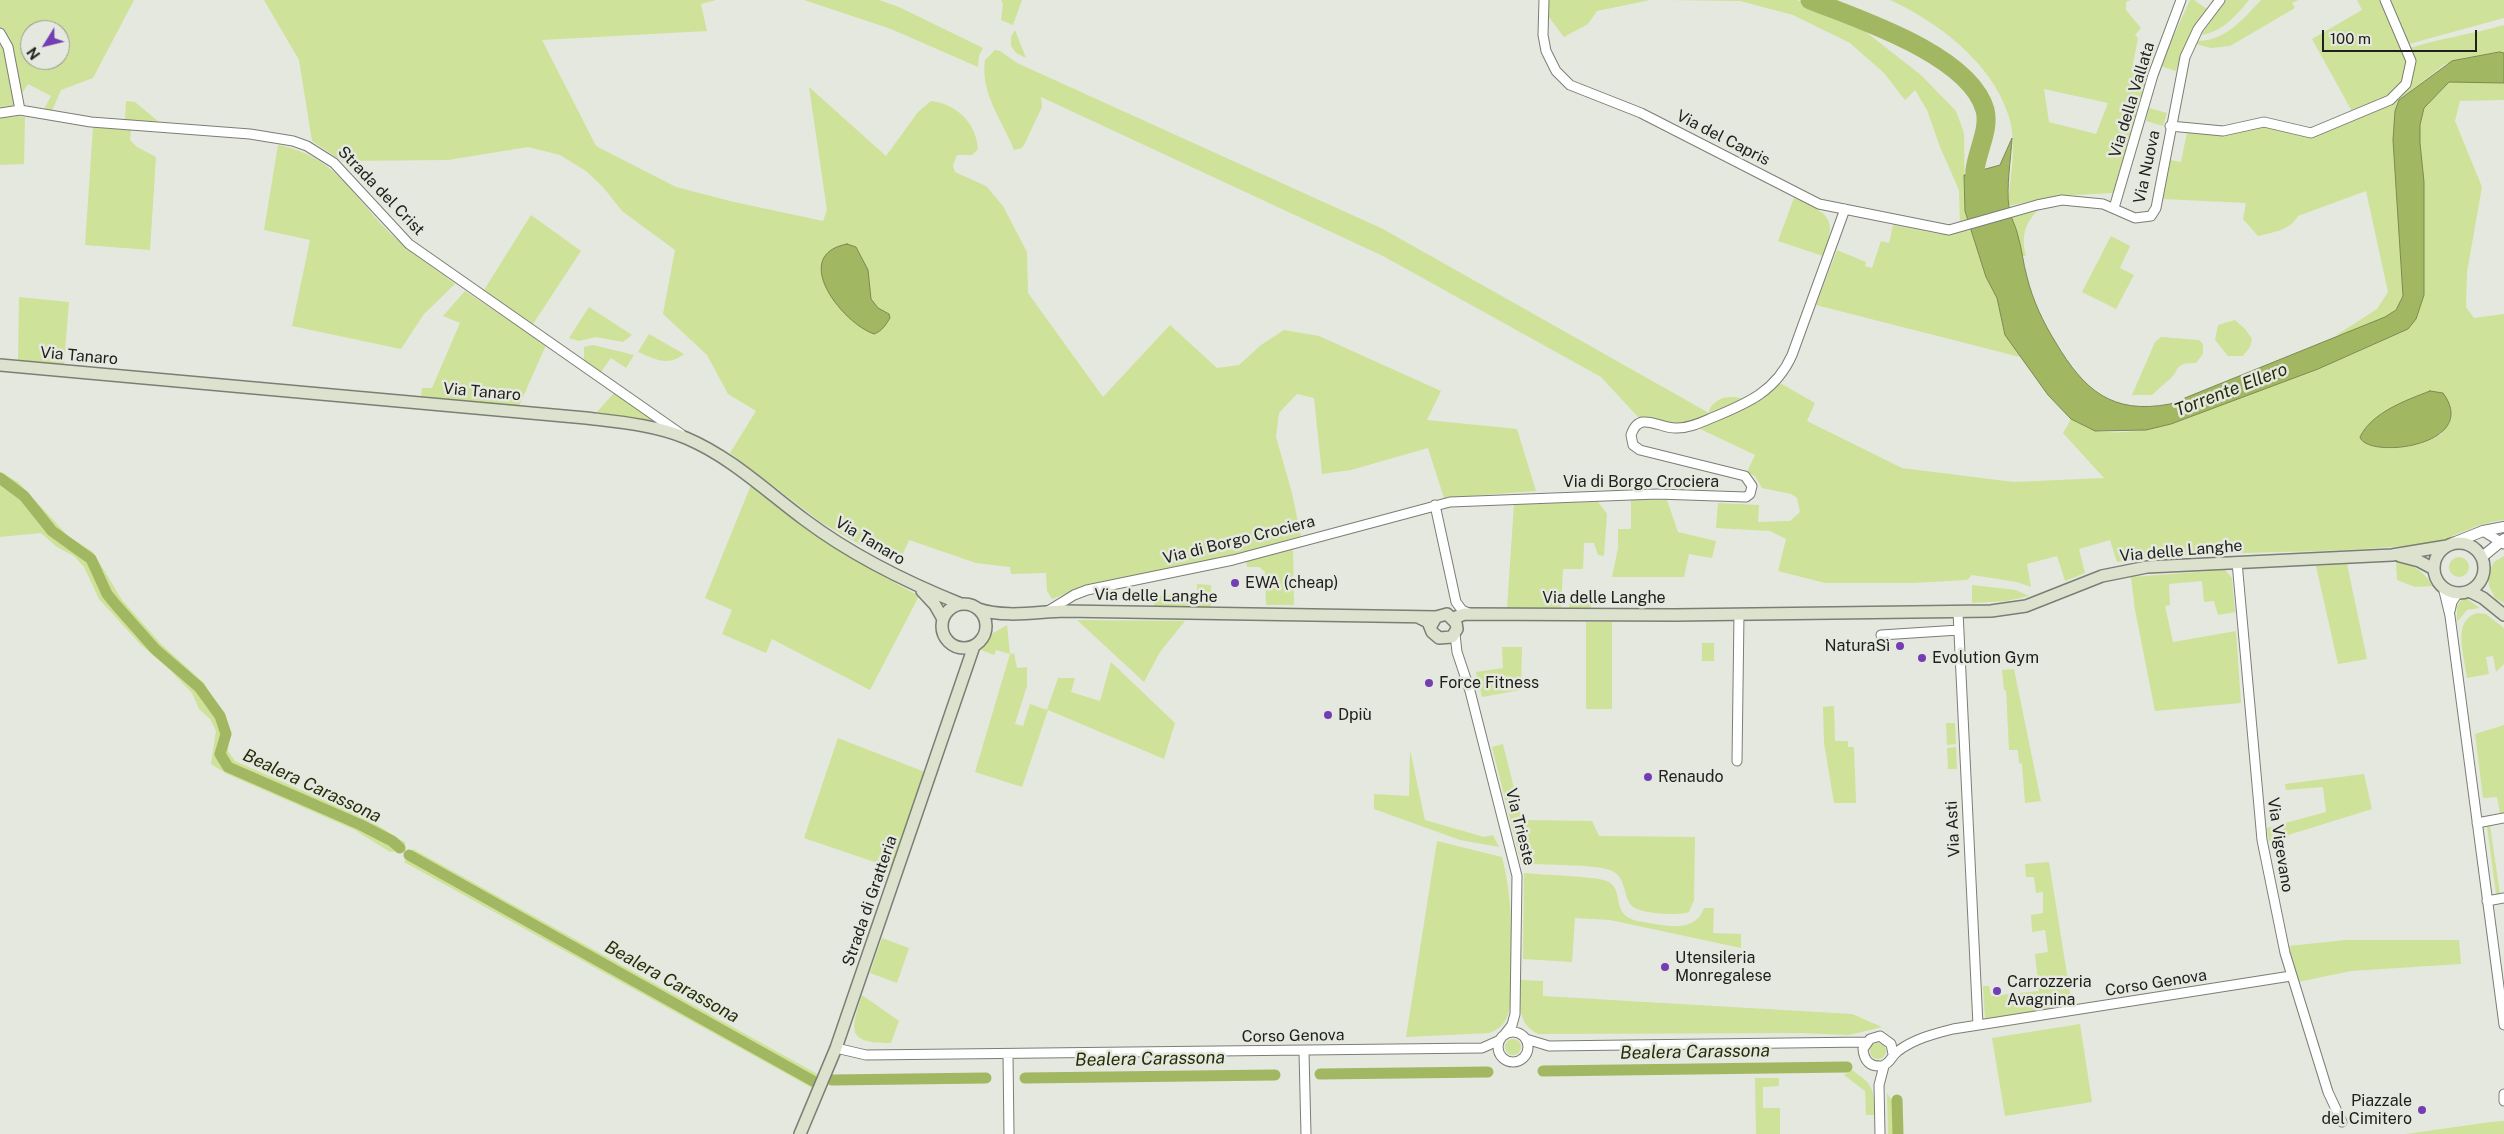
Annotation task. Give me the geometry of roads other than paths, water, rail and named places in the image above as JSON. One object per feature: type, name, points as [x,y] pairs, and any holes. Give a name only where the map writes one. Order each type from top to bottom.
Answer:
[{"type":"main road","name":"Via Tanaro","points":[[0,365],[586,418],[642,426],[686,437],[744,472],[805,520],[832,538],[916,587],[962,604]]},
{"type":"main road","name":"Via delle Langhe","points":[[962,604],[990,612],[1020,614],[1048,612],[1411,615],[1434,622],[1448,614],[1453,618],[1471,614],[1958,612],[2026,606],[2116,572],[2147,567],[2392,555],[2450,544],[2470,545],[2482,558]]},
{"type":"main road","points":[[2450,544],[2437,556],[2434,569],[2437,581],[2443,587],[2463,592],[2501,612]]},
{"type":"main road","name":"Via delle Langhe","points":[[2392,555],[2418,561],[2434,569]]},
{"type":"main road","points":[[2482,558],[2484,567],[2480,581],[2483,592],[2501,612]]},
{"type":"main road","points":[[2463,592],[2480,581]]},
{"type":"main road","name":"Via Tanaro","points":[[916,587],[935,605],[943,620]]},
{"type":"main road","points":[[962,604],[946,612],[943,620],[944,636],[957,647],[974,646]]},
{"type":"main road","points":[[978,609],[983,616],[985,630]]},
{"type":"main road","name":"Via delle Langhe","points":[[974,646],[981,640],[985,630],[998,620],[1020,614]]},
{"type":"main road","points":[[1434,622],[1435,636],[1443,640],[1456,631],[1463,618],[1471,614]]},
{"type":"main road","points":[[1453,618],[1456,631]]},
{"type":"main road","name":"Strada di Gratteria","points":[[800,1134],[836,1048],[974,646]]},
{"type":"main road","name":"Strada di Gratteria","points":[[957,647],[962,660],[963,677]]},
{"type":"street","name":"Via del Capris","points":[[1544,0],[1543,35],[1549,58],[1565,81],[1588,93],[1641,113],[1817,203],[1845,210]]},
{"type":"street","name":"Via della Vallata","points":[[2114,208],[2153,75],[2180,0]]},
{"type":"street","name":"Via Nuova","points":[[1845,210],[1940,229],[1966,226],[2012,211],[2068,200],[2099,203],[2140,219],[2151,216],[2154,212],[2182,66],[2189,46],[2220,0]]},
{"type":"street","points":[[2170,126],[2223,131],[2264,122],[2311,133],[2390,100],[2406,84],[2411,61],[2385,0]]},
{"type":"street","points":[[0,33],[9,53],[20,110]]},
{"type":"street","name":"Strada del Crist","points":[[0,113],[20,110],[86,122],[263,136],[293,141],[314,149],[334,162],[391,226],[410,244],[686,437]]},
{"type":"street","name":"Via di Borgo Crociera","points":[[1048,612],[1086,590],[1233,560],[1435,505],[1504,499],[1657,494],[1746,497],[1752,486],[1745,476],[1640,450],[1633,444],[1630,435],[1636,426],[1643,422],[1672,428],[1692,426],[1750,402],[1770,388],[1785,370],[1792,355],[1845,210]]},
{"type":"street","points":[[1435,505],[1456,602],[1462,610],[1471,614]]},
{"type":"street","points":[[2450,544],[2483,530],[2504,527]]},
{"type":"street","points":[[2482,558],[2503,541],[2483,530]]},
{"type":"street","name":"Via Vigevano","points":[[2237,562],[2259,824],[2276,919],[2291,976],[2328,1092],[2342,1122]]},
{"type":"street","points":[[2443,587],[2450,616],[2504,1025]]},
{"type":"street","points":[[2450,616],[2452,602],[2463,592]]},
{"type":"street","name":"Via Asti","points":[[1958,612],[1978,1025]]},
{"type":"street","points":[[1737,761],[1739,614]]},
{"type":"street","points":[[1881,635],[1959,630]]},
{"type":"street","name":"Via Trieste","points":[[1456,631],[1457,652],[1470,691],[1517,876],[1515,1014],[1512,1025],[1502,1037]]},
{"type":"street","points":[[1443,640],[1457,652]]},
{"type":"street","points":[[2477,822],[2504,818]]},
{"type":"street","points":[[2487,901],[2504,898]]},
{"type":"street","name":"Corso Genova","points":[[1884,1066],[1891,1061],[1894,1054],[1909,1044],[1938,1033],[1978,1025],[2291,976]]},
{"type":"street","name":"Via Trieste","points":[[1515,1014],[1525,1037]]},
{"type":"street","name":"Corso Genova","points":[[1482,1048],[1515,1032],[1549,1046],[1846,1044],[1866,1042],[1875,1037],[1896,1044],[1909,1044]]},
{"type":"street","points":[[1500,1055],[1498,1050],[1502,1037]]},
{"type":"street","points":[[1525,1037],[1529,1049],[1526,1056]]},
{"type":"street","points":[[1888,1040],[1894,1054]]},
{"type":"street","points":[[1863,1054],[1866,1042]]},
{"type":"street","points":[[1846,1044],[1857,1048],[1863,1054],[1865,1060],[1874,1066],[1884,1066],[1879,1085]]},
{"type":"street","name":"Corso Genova","points":[[836,1048],[862,1055],[1304,1052],[1482,1048],[1513,1062],[1549,1046]]},
{"type":"street","points":[[1304,1052],[1306,1134]]},
{"type":"street","points":[[1008,1054],[1009,1134]]},
{"type":"street","points":[[1874,1066],[1879,1085],[1880,1134]]},
{"type":"street","points":[[2504,1094],[2504,1101]]},
{"type":"water","points":[[2500,52],[2504,53],[2504,83],[2449,82],[2424,108],[2420,125],[2420,143],[2424,182],[2424,295],[2416,319],[2408,329],[2318,369],[2171,424],[2146,430],[2095,431],[2071,419],[2048,395],[2005,335],[1997,298],[1986,277],[1965,211],[1964,175],[2000,165],[2012,138],[2008,200],[2032,294],[2056,343],[2077,374],[2089,386],[2116,402],[2132,406],[2170,404],[2385,317],[2396,310],[2403,296],[2393,140],[2395,111],[2399,100],[2452,61]]},
{"type":"water","points":[[847,244],[856,247],[868,270],[871,299],[878,308],[889,314],[890,318],[885,326],[874,334],[848,317],[836,304],[827,289],[822,274],[822,261],[830,251]]},
{"type":"water","points":[[2430,391],[2443,393],[2451,411],[2447,425],[2436,436],[2419,444],[2400,447],[2381,447],[2367,444],[2360,437],[2366,428],[2381,414]]},
{"type":"waterway","name":"Torrente Ellero","points":[[1810,0],[1883,29],[1936,56],[1958,72],[1975,90],[1985,110],[1986,117],[1985,132],[1975,170],[1979,197]]},
{"type":"waterway","name":"Bealera Carassona","points":[[0,478],[24,496],[52,531],[91,559],[107,594],[116,605],[155,649],[199,687],[220,716],[226,734],[220,754],[228,767],[361,825],[392,841],[400,848]]},
{"type":"waterway","name":"Bealera Carassona","points":[[409,855],[813,1081]]},
{"type":"waterway","name":"Bealera Carassona","points":[[1543,1071],[1847,1067]]},
{"type":"waterway","name":"Bealera Carassona","points":[[1320,1074],[1488,1072]]},
{"type":"waterway","name":"Bealera Carassona","points":[[1025,1078],[1275,1075]]},
{"type":"waterway","name":"Bealera Carassona","points":[[832,1080],[986,1078]]},
{"type":"waterway","name":"Bealera Carassona","points":[[1897,1100],[1898,1134]]},
{"type":"place","name":"EWA (cheap)","points":[[1235,583]]},
{"type":"place","name":"NaturaSì","points":[[1900,646]]},
{"type":"place","name":"Evolution Gym","points":[[1922,658]]},
{"type":"place","name":"Force Fitness","points":[[1429,683]]},
{"type":"place","name":"Dpiù","points":[[1328,715]]},
{"type":"place","name":"Renaudo","points":[[1648,777]]},
{"type":"place","name":"Utensileria Monregalese","points":[[1665,967]]},
{"type":"place","name":"Carrozzeria Avagnina","points":[[1997,991]]},
{"type":"place","name":"Piazzale del Cimitero","points":[[2422,1110]]}]
